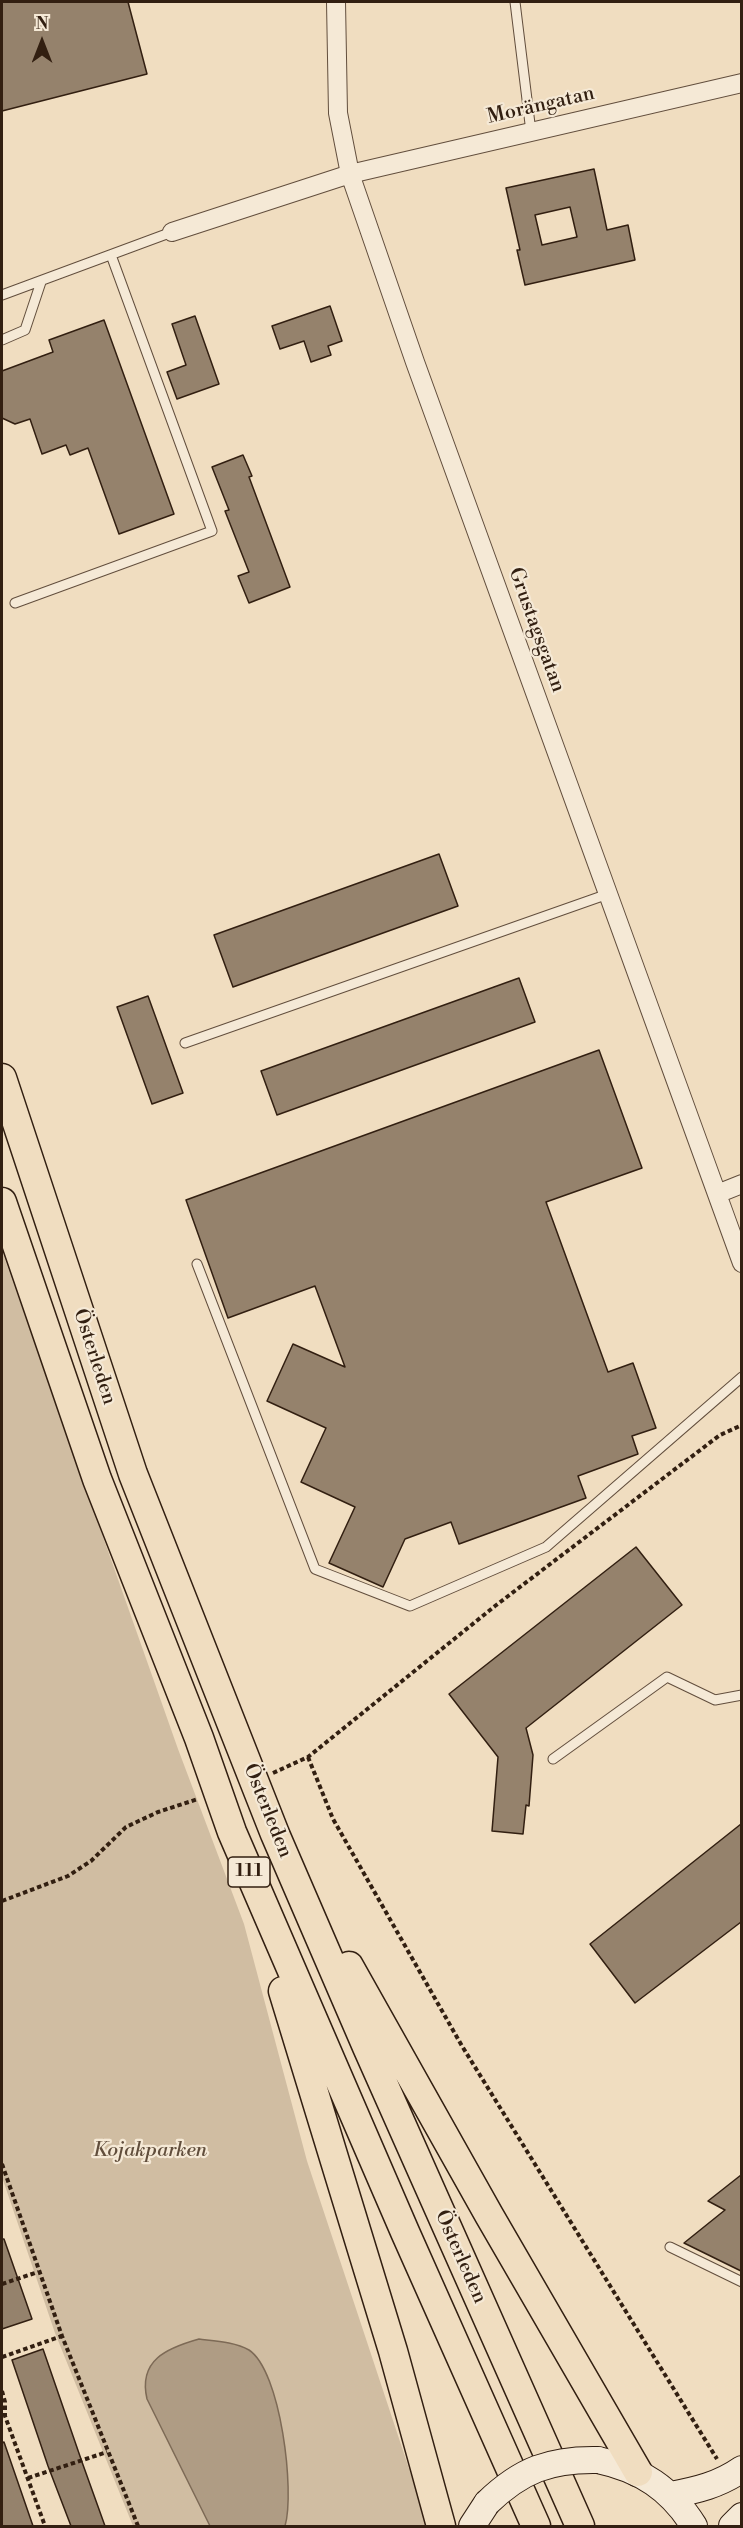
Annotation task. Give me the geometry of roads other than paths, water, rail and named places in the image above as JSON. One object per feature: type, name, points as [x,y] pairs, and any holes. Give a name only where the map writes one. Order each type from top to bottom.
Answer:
[{"type":"main road","name":"Österleden","points":[[2,1078],[133,1474],[275,1834],[580,2526]]},
{"type":"main road","name":"Österleden","points":[[2,1202],[97,1479],[199,1738],[232,1832],[405,2232],[536,2526]]},
{"type":"main road","points":[[232,1832],[324,2118],[393,2351],[441,2526]]},
{"type":"main road","points":[[275,1834],[489,2215],[638,2472]]},
{"type":"main road","points":[[472,2526],[487,2503],[505,2486],[541,2467],[573,2460],[598,2460],[638,2472],[671,2495],[694,2526]]},
{"type":"main road","points":[[671,2495],[719,2484],[741,2469]]},
{"type":"main road","points":[[732,2526],[741,2516]]},
{"type":"street","name":"Grustagsgatan","points":[[336,2],[338,113],[350,174],[419,373],[741,1263]]},
{"type":"street","name":"Morängatan","points":[[172,232],[350,174],[741,83]]},
{"type":"street","points":[[717,1194],[741,1184]]},
{"type":"lane","points":[[515,2],[531,132]]},
{"type":"lane","points":[[2,296],[172,232]]},
{"type":"lane","points":[[15,603],[212,531],[111,255]]},
{"type":"lane","points":[[2,340],[25,330],[41,282]]},
{"type":"lane","points":[[185,1043],[608,894]]},
{"type":"lane","points":[[197,1264],[315,1569],[410,1606],[546,1547],[741,1377]]},
{"type":"lane","points":[[553,1759],[667,1677],[715,1700],[741,1695]]},
{"type":"lane","points":[[670,2247],[741,2282]]},
{"type":"park label","name":"Kojakparken","points":[[150,2151]]}]
